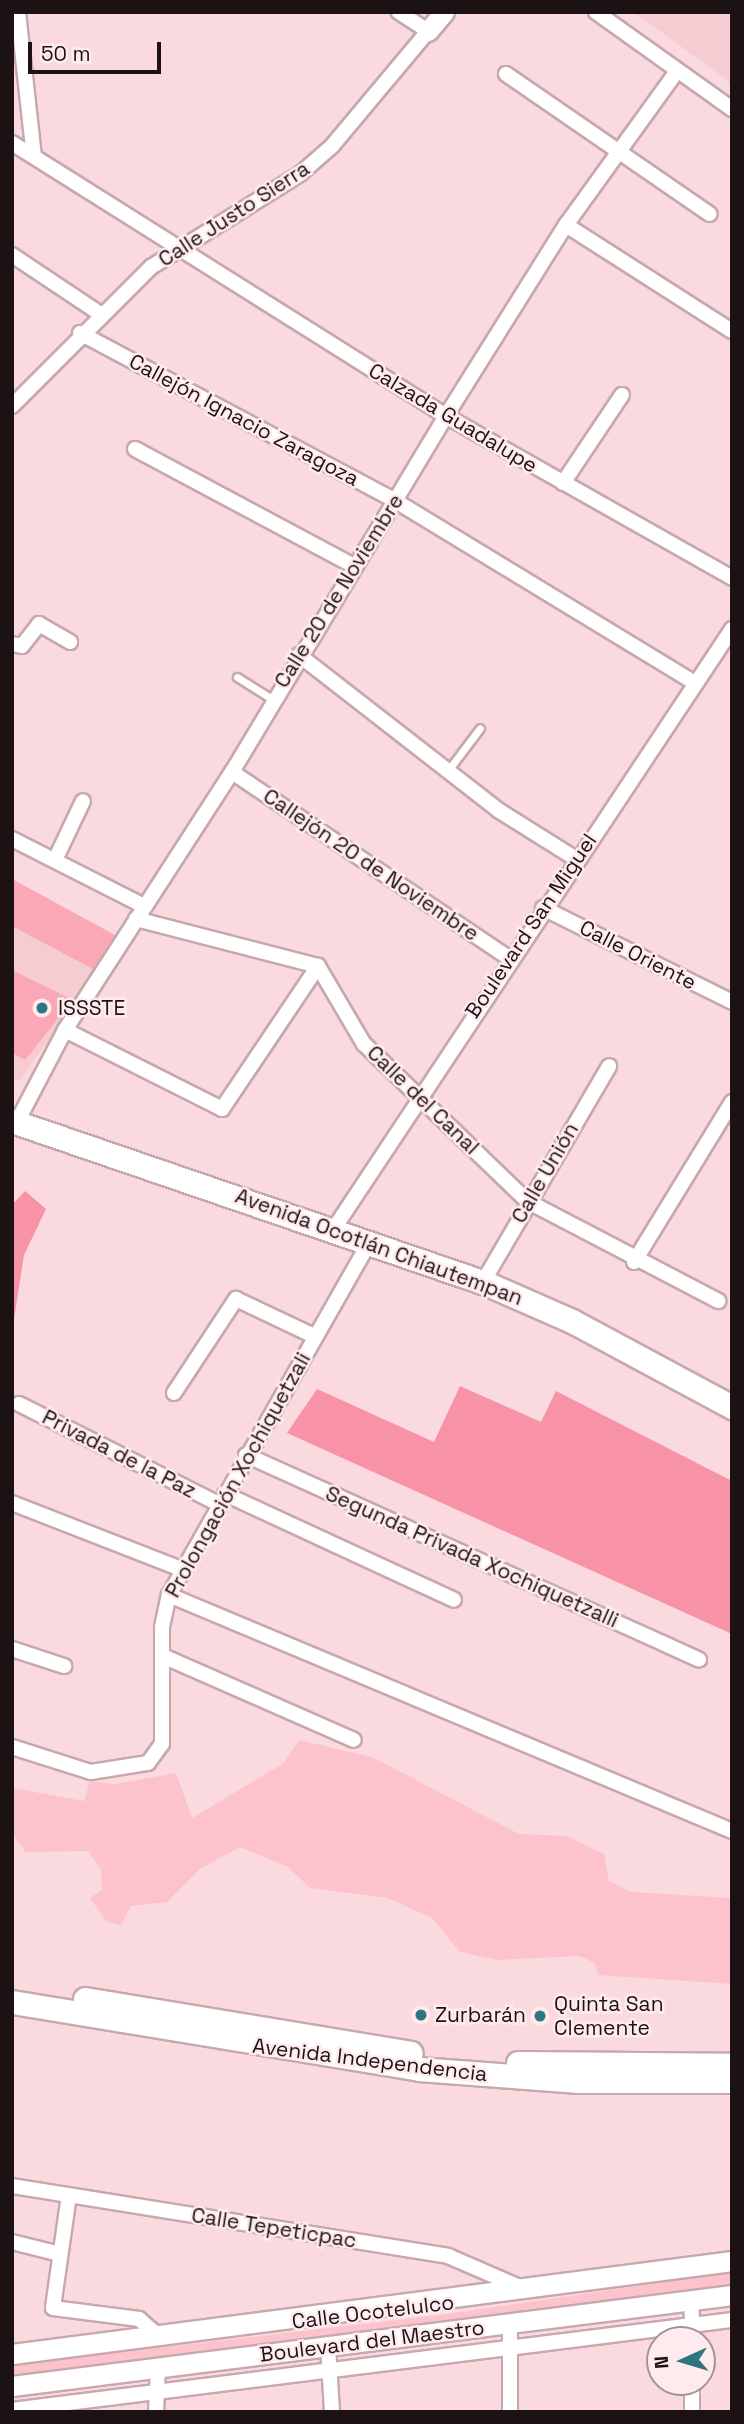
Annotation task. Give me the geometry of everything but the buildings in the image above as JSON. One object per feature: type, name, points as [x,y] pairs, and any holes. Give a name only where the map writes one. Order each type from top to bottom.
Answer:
[{"type":"main road","name":"Calle Justo Sierra","points":[[428,31],[444,12]]},
{"type":"main road","name":"Avenida Ocotlán Chiautempan","points":[[15,1122],[371,1239],[483,1282],[572,1321],[732,1407]]},
{"type":"main road","name":"Avenida Independencia","points":[[12,1987],[490,2062],[732,2065]]},
{"type":"main road","name":"Avenida Independencia","points":[[12,2002],[419,2069],[579,2081],[732,2081]]},
{"type":"main road","name":"Calle Ocotelulco","points":[[12,2354],[529,2292],[732,2261]]},
{"type":"main road","name":"Boulevard del Maestro","points":[[12,2386],[732,2295]]},
{"type":"street","points":[[18,12],[34,156]]},
{"type":"street","points":[[399,12],[428,31]]},
{"type":"street","points":[[596,12],[732,109]]},
{"type":"street","name":"Calle Justo Sierra","points":[[12,406],[99,313],[178,251],[300,174],[332,146],[428,31]]},
{"type":"street","name":"Calle 20 de Noviembre","points":[[15,1122],[65,1030],[232,772],[272,699],[566,225],[677,71]]},
{"type":"street","points":[[506,74],[710,214]]},
{"type":"street","name":"Calzada Guadalupe","points":[[12,143],[178,251],[446,416],[732,578]]},
{"type":"street","points":[[566,225],[732,331]]},
{"type":"street","points":[[12,255],[99,313]]},
{"type":"street","name":"Callejón Ignacio Zaragoza","points":[[80,333],[394,500],[695,683]]},
{"type":"street","points":[[563,483],[622,395]]},
{"type":"street","points":[[135,449],[354,566]]},
{"type":"street","points":[[12,643],[22,646],[39,624],[70,642]]},
{"type":"street","name":"Boulevard San Miguel","points":[[335,1227],[509,958],[732,629]]},
{"type":"street","points":[[299,655],[449,769],[576,859]]},
{"type":"street","name":"Callejón 20 de Noviembre","points":[[232,772],[509,958]]},
{"type":"street","points":[[55,860],[83,801]]},
{"type":"street","points":[[12,839],[144,906]]},
{"type":"street","name":"Calle Oriente","points":[[543,908],[732,1002]]},
{"type":"street","points":[[65,1030],[222,1109],[318,966],[136,919]]},
{"type":"street","name":"Calle del Canal","points":[[318,966],[364,1044],[419,1094],[527,1201],[634,1262],[718,1301]]},
{"type":"street","name":"Calle Unión","points":[[483,1282],[527,1201],[608,1066]]},
{"type":"street","points":[[634,1262],[732,1102]]},
{"type":"street","name":"Prolongación Xochiquetzali","points":[[12,1747],[91,1772],[148,1763],[162,1744],[165,1657],[162,1627],[169,1595],[181,1569],[371,1239]]},
{"type":"street","points":[[174,1393],[236,1298],[314,1336]]},
{"type":"street","name":"Privada de la Paz","points":[[19,1404],[222,1499],[454,1600]]},
{"type":"street","name":"Segunda Privada Xochiquetzalli","points":[[246,1455],[699,1660]]},
{"type":"street","points":[[12,1503],[181,1569]]},
{"type":"street","points":[[169,1595],[732,1831]]},
{"type":"street","points":[[12,1649],[64,1666]]},
{"type":"street","points":[[165,1657],[354,1740]]},
{"type":"street","name":"Calle Tepeticpac","points":[[12,2186],[449,2256],[529,2292]]},
{"type":"street","points":[[69,2195],[53,2308],[139,2319],[161,2338]]},
{"type":"street","points":[[12,2242],[60,2254]]},
{"type":"street","points":[[691,2300],[693,2326]]},
{"type":"street","name":"Boulevard del Maestro","points":[[714,2326],[732,2320]]},
{"type":"street","points":[[510,2323],[510,2412]]},
{"type":"street","name":"Boulevard del Maestro","points":[[12,2410],[332,2374],[510,2349],[646,2337]]},
{"type":"street","points":[[327,2346],[332,2374],[332,2412]]},
{"type":"street","points":[[156,2412],[158,2367]]},
{"type":"lane","points":[[237,677],[272,699]]},
{"type":"lane","points":[[449,769],[480,729]]},
{"type":"shaded area","points":[[634,12],[732,12],[732,84]]},
{"type":"shaded area","name":"ISSSTE","points":[[12,879],[121,939],[20,1080],[12,1078]]},
{"type":"shaded area","points":[[25,1191],[46,1209],[24,1255],[12,1332],[12,1205]]},
{"type":"shaded area","points":[[460,1386],[541,1422],[556,1391],[732,1481],[732,1634],[287,1433],[317,1389],[434,1442]]},
{"type":"shaded area","points":[[299,1740],[372,1757],[519,1834],[567,1836],[604,1854],[609,1881],[632,1892],[732,1898],[732,1984],[598,1975],[595,1963],[579,1956],[497,1960],[460,1952],[432,1918],[388,1898],[310,1888],[288,1867],[240,1847],[200,1869],[167,1902],[131,1906],[121,1925],[107,1922],[90,1898],[102,1890],[101,1870],[88,1851],[26,1852],[12,1834],[12,1788],[84,1801],[90,1781],[115,1784],[176,1773],[192,1818],[284,1763]]},
{"type":"shaded area","points":[[732,2272],[732,2290],[12,2381],[12,2365],[447,2314]]},
{"type":"place","name":"ISSSTE","points":[[42,1008]]},
{"type":"place","name":"Zurbarán","points":[[421,2015]]},
{"type":"place","name":"Quinta San Clemente","points":[[540,2016]]}]
